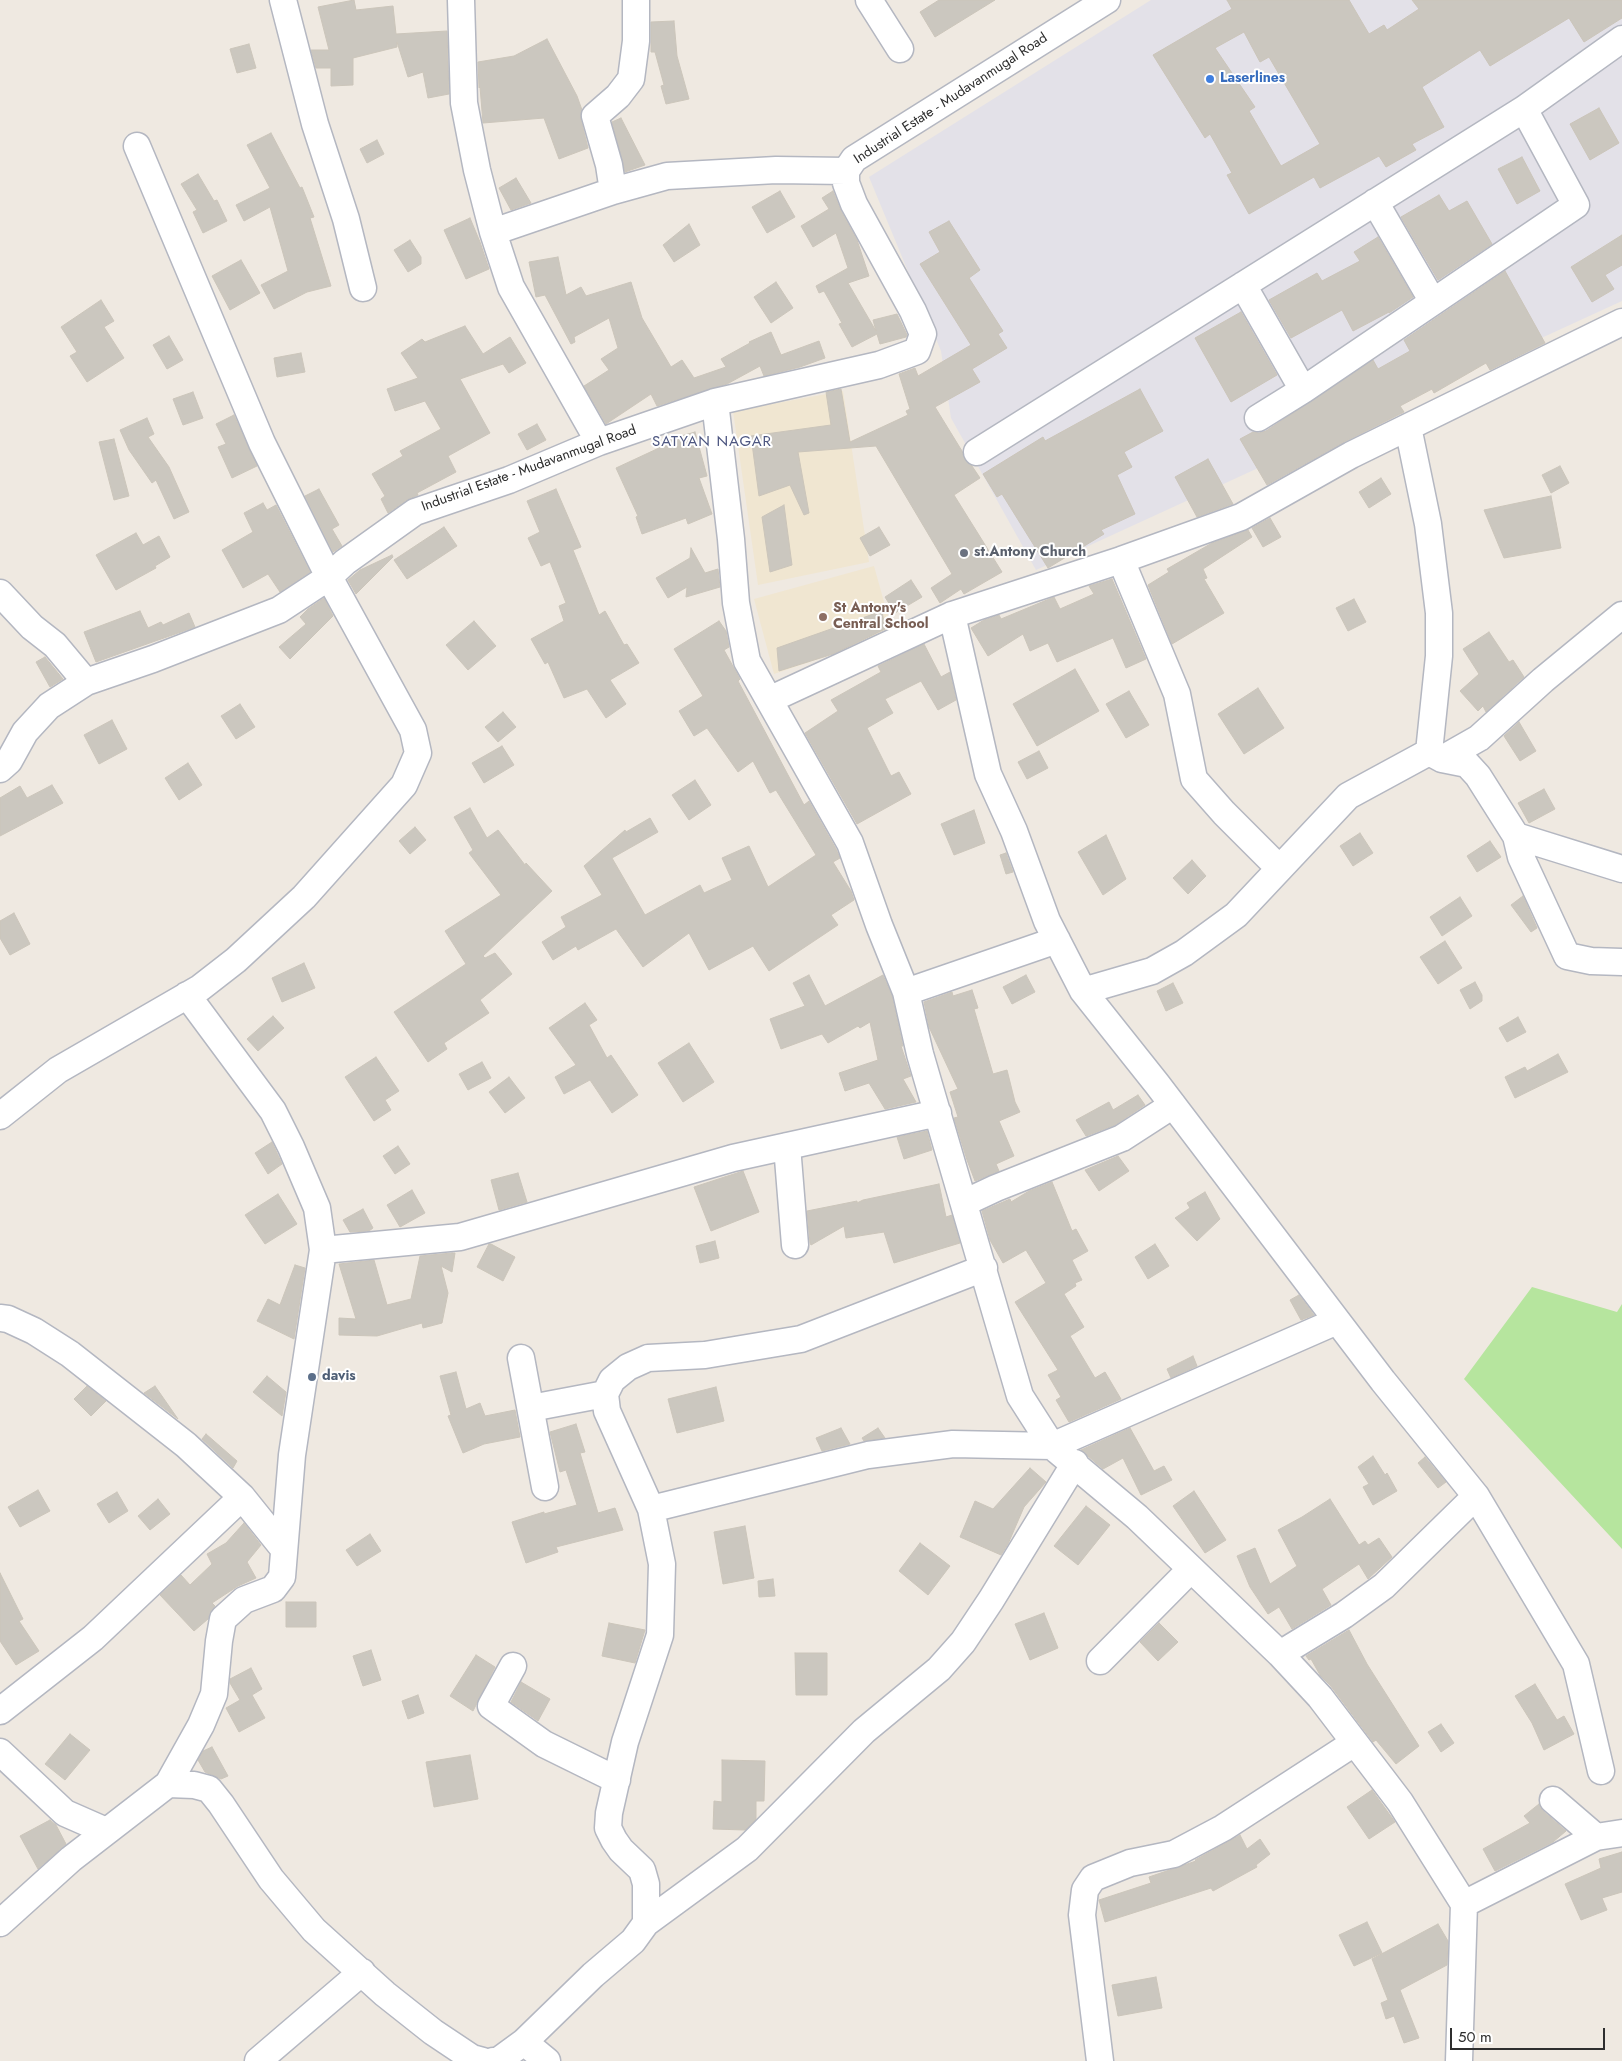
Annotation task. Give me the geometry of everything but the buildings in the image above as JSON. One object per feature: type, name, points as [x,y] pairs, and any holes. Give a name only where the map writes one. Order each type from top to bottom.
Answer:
[{"type":"street","points":[[283,0],[315,124],[346,219],[363,288]]},
{"type":"street","points":[[461,0],[464,103],[477,170],[493,232],[511,287],[599,442]]},
{"type":"street","points":[[613,191],[609,165],[595,116],[618,96],[631,78],[636,41],[636,0]]},
{"type":"street","points":[[869,0],[900,49]]},
{"type":"street","name":"Industrial Estate - Mudavanmugal Road","points":[[0,769],[9,761],[25,732],[49,706],[86,682],[153,659],[279,610],[328,577],[345,562],[415,512],[509,480],[599,442],[715,402],[879,365],[917,351],[923,334],[854,204],[846,184],[846,171],[854,159],[1102,1]]},
{"type":"street","points":[[977,452],[1524,109],[1622,38]]},
{"type":"street","points":[[1258,418],[1303,390],[1576,205],[1524,109]]},
{"type":"street","points":[[0,1116],[58,1070],[200,988],[236,960],[304,897],[404,785],[418,753],[413,730],[328,577],[262,443],[137,146]]},
{"type":"street","points":[[493,232],[613,191],[667,176],[776,170],[846,171]]},
{"type":"street","points":[[1375,202],[1433,302]]},
{"type":"street","points":[[1243,285],[1303,390]]},
{"type":"street","points":[[769,700],[952,615],[1121,560],[1241,517],[1351,455],[1622,322]]},
{"type":"street","points":[[715,402],[731,539],[736,603],[747,661],[850,843],[879,925],[906,992],[920,1054],[1020,1396],[1052,1446],[1137,1517],[1280,1654],[1320,1697],[1400,1802],[1464,1904],[1459,2061]]},
{"type":"street","points":[[1408,427],[1428,524],[1439,613],[1436,756]]},
{"type":"street","points":[[1121,560],[1176,694],[1194,779],[1224,813],[1279,868]]},
{"type":"street","points":[[0,593],[32,627],[55,645],[86,682]]},
{"type":"street","points":[[952,615],[988,774],[1014,831],[1047,920],[1083,991],[1173,1105],[1337,1322],[1476,1496],[1576,1664],[1601,1771]]},
{"type":"street","points":[[1083,991],[1152,971],[1184,954],[1236,915],[1348,796],[1480,738],[1543,680],[1622,615]]},
{"type":"street","points":[[1436,756],[1467,764],[1478,776],[1516,836],[1521,857],[1567,956],[1590,962],[1622,962]]},
{"type":"street","points":[[1516,836],[1622,869]]},
{"type":"street","points":[[906,992],[1057,940]]},
{"type":"street","points":[[0,1923],[70,1859],[168,1784],[201,1725],[214,1694],[223,1619],[244,1600],[273,1589],[282,1577],[292,1455],[323,1250],[316,1208],[291,1146],[273,1111],[187,995]]},
{"type":"street","points":[[964,1203],[996,1188],[1122,1138],[1173,1105]]},
{"type":"street","points":[[323,1250],[460,1237],[733,1158],[938,1113]]},
{"type":"street","points":[[788,1146],[795,1245]]},
{"type":"street","points":[[646,1923],[646,1884],[642,1870],[621,1850],[608,1828],[609,1813],[625,1742],[660,1635],[662,1564],[651,1509],[607,1411],[605,1394],[612,1380],[628,1366],[648,1358],[705,1355],[802,1339],[984,1268]]},
{"type":"street","points":[[0,1318],[8,1319],[34,1332],[70,1354],[186,1445],[242,1497],[283,1548]]},
{"type":"street","points":[[651,1509],[868,1455],[953,1444],[1052,1446],[1337,1322]]},
{"type":"street","points":[[521,1358],[545,1487]]},
{"type":"street","points":[[531,1408],[605,1394]]},
{"type":"street","points":[[493,2061],[498,2061],[524,2042],[593,1975],[633,1941],[646,1923],[747,1849],[864,1731],[939,1669],[963,1642],[991,1600],[1075,1464]]},
{"type":"street","points":[[1280,1654],[1344,1614],[1384,1586],[1476,1496]]},
{"type":"street","points":[[0,1712],[93,1638],[242,1497]]},
{"type":"street","points":[[1100,1661],[1191,1569]]},
{"type":"street","points":[[513,1666],[491,1706],[544,1744],[617,1780]]},
{"type":"street","points":[[1100,2061],[1082,1915],[1085,1890],[1094,1878],[1130,1863],[1174,1854],[1223,1828],[1354,1743]]},
{"type":"street","points":[[0,1752],[65,1813],[106,1830]]},
{"type":"street","points":[[168,1784],[194,1785],[209,1789],[271,1879],[314,1930],[385,1994],[433,2032],[472,2058],[483,2061]]},
{"type":"street","points":[[1553,1800],[1596,1837]]},
{"type":"street","points":[[1464,1904],[1596,1837],[1622,1833]]},
{"type":"street","points":[[258,2061],[362,1972]]},
{"type":"street","points":[[524,2042],[547,2061]]},
{"type":"shaded area","points":[[1151,0],[1622,0],[1622,301],[1036,570],[951,418],[941,351],[869,177]]},
{"type":"shaded area","points":[[843,391],[869,562],[758,585],[733,411]]},
{"type":"shaded area","name":"St Antony's Central School","points":[[874,566],[893,634],[774,674],[754,599]]},
{"type":"green space","points":[[1532,1287],[1617,1312],[1622,1304],[1622,1549],[1464,1379]]},
{"type":"place","name":"Laserlines","points":[[1210,79]]},
{"type":"place","name":"st.Antony Church","points":[[964,553]]},
{"type":"place","name":"St Antony's Central School","points":[[823,617]]},
{"type":"place","name":"davis","points":[[312,1377]]},
{"type":"district","name":"SATYAN NAGAR","points":[[712,442]]}]
